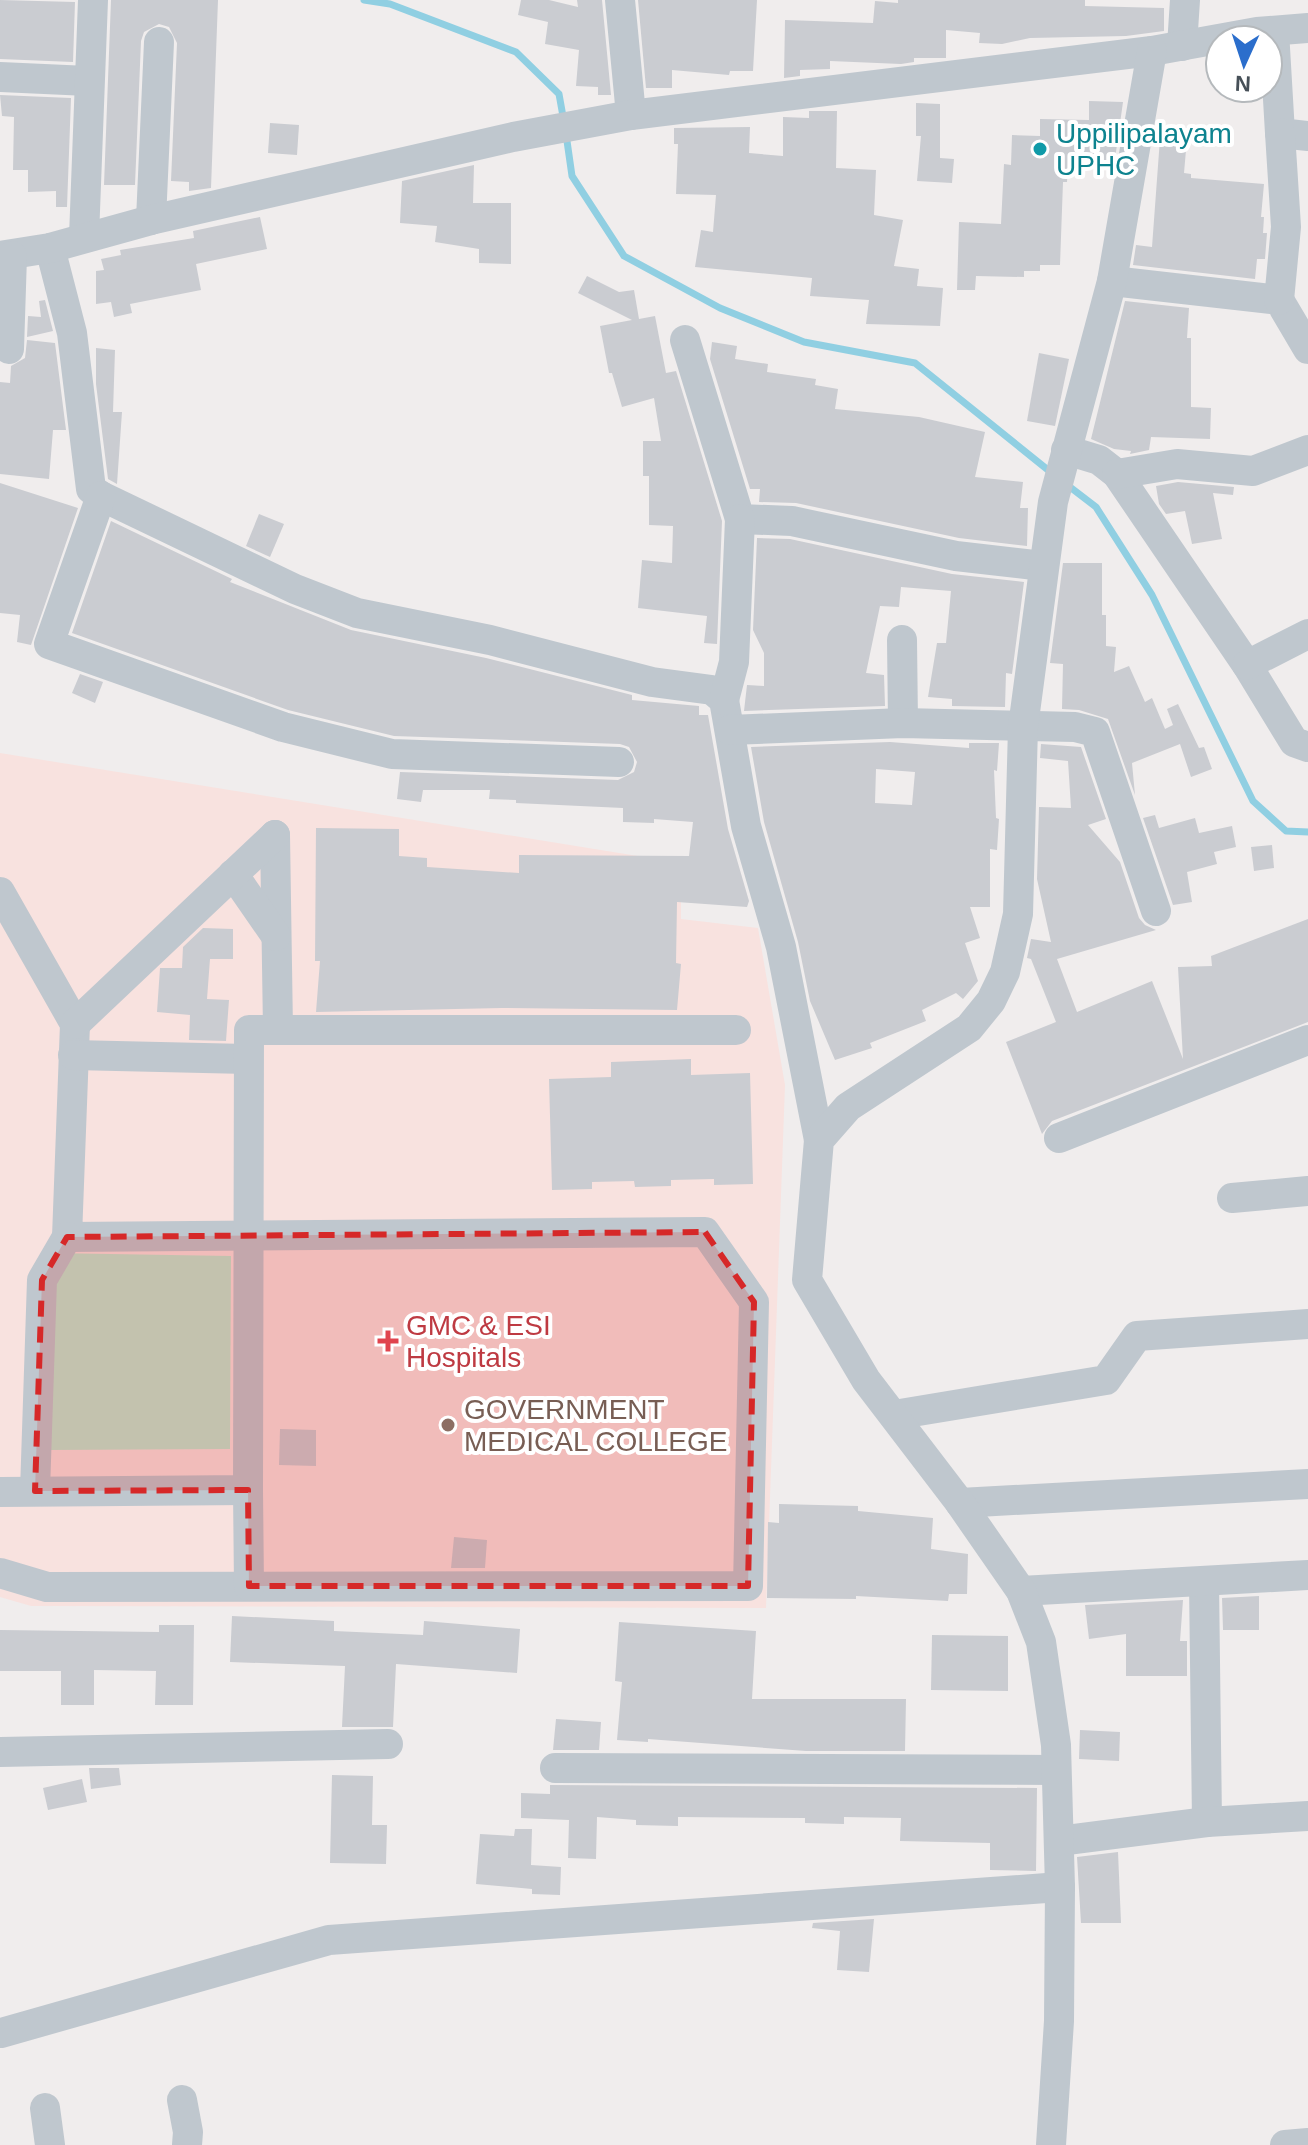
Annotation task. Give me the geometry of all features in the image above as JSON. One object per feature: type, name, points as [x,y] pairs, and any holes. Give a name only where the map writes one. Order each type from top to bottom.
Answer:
[{"type":"street","points":[[84,237],[93,0]]},
{"type":"street","points":[[620,0],[631,115]]},
{"type":"street","points":[[1182,46],[1185,0]]},
{"type":"street","points":[[1284,30],[1308,28]]},
{"type":"street","points":[[151,220],[159,42]]},
{"type":"street","points":[[9,349],[6,256],[513,137],[631,115],[1204,42]]},
{"type":"street","points":[[819,1140],[848,1107],[969,1028],[991,1001],[1005,972],[1018,914],[1023,727],[1053,502],[1112,281],[1152,51]]},
{"type":"street","points":[[0,77],[88,81]]},
{"type":"street","points":[[1284,83],[1294,135],[1279,300],[1308,349]]},
{"type":"street","points":[[50,248],[72,333],[91,489],[101,496],[295,589],[357,613],[490,640],[652,682],[712,690],[724,700]]},
{"type":"street","points":[[1112,281],[1279,300]]},
{"type":"street","points":[[685,340],[740,519],[734,662],[724,700],[746,826],[781,947],[819,1140],[807,1280],[866,1380],[960,1503],[1021,1591],[1041,1642],[1052,1712],[1060,1887],[1059,2021],[1051,2145]]},
{"type":"street","points":[[1117,474],[1177,464],[1253,471],[1308,450]]},
{"type":"street","points":[[1064,458],[1099,460],[1117,474],[1247,665],[1294,742],[1308,747]]},
{"type":"street","points":[[101,496],[49,644],[283,727],[392,754],[619,762]]},
{"type":"street","points":[[740,519],[792,521],[956,556],[1043,566]]},
{"type":"street","points":[[1247,665],[1308,634]]},
{"type":"street","points":[[902,640],[903,723]]},
{"type":"street","points":[[730,730],[903,723],[1075,727],[1095,732],[1156,911]]},
{"type":"street","points":[[75,1024],[275,835],[278,1030]]},
{"type":"street","points":[[233,874],[276,936]]},
{"type":"street","points":[[0,892],[75,1024],[67,1237],[42,1280],[35,1491]]},
{"type":"street","points":[[249,1586],[249,1030],[736,1030]]},
{"type":"street","points":[[1059,1138],[1308,1040]]},
{"type":"street","points":[[73,1055],[247,1059]]},
{"type":"street","points":[[1232,1198],[1308,1191]]},
{"type":"street","points":[[0,1573],[47,1587],[748,1586],[754,1302],[705,1232],[67,1237]]},
{"type":"street","points":[[894,1415],[1106,1380],[1137,1336],[1308,1324]]},
{"type":"street","points":[[960,1503],[1308,1484]]},
{"type":"street","points":[[0,1492],[248,1490]]},
{"type":"street","points":[[1021,1591],[1308,1575]]},
{"type":"street","points":[[1204,1581],[1207,1822]]},
{"type":"street","points":[[0,1752],[388,1744]]},
{"type":"street","points":[[555,1768],[1056,1770]]},
{"type":"street","points":[[1059,1841],[1207,1822],[1308,1816]]},
{"type":"street","points":[[0,2028],[329,1940],[1060,1887]]},
{"type":"street","points":[[182,2100],[188,2132],[187,2145]]},
{"type":"street","points":[[45,2108],[50,2145]]},
{"type":"street","points":[[1285,2145],[1308,2143]]},
{"type":"highlighted area","points":[[705,1232],[754,1302],[748,1586],[249,1586],[248,1490],[35,1491],[42,1280],[67,1237]]},
{"type":"shaded area","name":"GMC & ESI Hospitals","points":[[0,753],[681,863],[681,919],[758,928],[785,1085],[766,1608],[31,1606],[0,1597]]},
{"type":"green space","points":[[50,1253],[231,1256],[230,1449],[50,1450]]},
{"type":"building","points":[[0,0],[75,2],[73,62],[0,59]]},
{"type":"building","points":[[111,0],[218,0],[211,188],[189,191],[189,182],[171,181],[177,43],[169,27],[159,24],[144,32],[141,41],[135,185],[104,185]]},
{"type":"building","points":[[521,0],[549,0],[578,7],[577,0],[602,0],[611,95],[598,95],[598,87],[576,86],[579,50],[545,44],[548,22],[518,15]]},
{"type":"building","points":[[638,0],[757,0],[753,71],[730,71],[729,75],[672,70],[672,88],[646,88]]},
{"type":"building","points":[[898,0],[1085,0],[1085,6],[1164,8],[1164,31],[1126,36],[1030,38],[1002,44],[979,43],[980,33],[946,30],[946,58],[914,58],[914,62],[901,64],[830,61],[830,69],[800,70],[800,76],[784,78],[785,20],[873,23],[875,1],[898,3]]},
{"type":"building","points":[[0,95],[71,98],[67,207],[56,207],[56,191],[28,192],[28,170],[13,170],[14,117],[2,116]]},
{"type":"building","points":[[1089,101],[1123,102],[1114,166],[1068,164],[1067,182],[1063,182],[1060,265],[1040,265],[1040,271],[1024,271],[1024,277],[976,276],[975,290],[957,290],[959,222],[1001,224],[1004,164],[1011,165],[1012,135],[1040,136],[1040,119],[1089,120]]},
{"type":"building","points":[[916,103],[940,104],[940,158],[954,159],[952,183],[917,181],[921,136],[916,136]]},
{"type":"building","points":[[809,111],[837,111],[836,168],[876,170],[874,215],[903,220],[894,266],[919,269],[917,286],[943,288],[940,326],[866,324],[869,300],[810,296],[812,278],[695,267],[701,230],[713,232],[716,195],[676,194],[678,144],[674,144],[674,128],[750,127],[749,153],[783,156],[783,117],[809,118]]},
{"type":"building","points":[[270,123],[299,125],[297,155],[268,153]]},
{"type":"building","points":[[1161,125],[1188,127],[1184,173],[1191,174],[1191,178],[1264,184],[1261,217],[1264,217],[1263,233],[1267,233],[1265,259],[1257,259],[1255,279],[1133,265],[1136,245],[1152,247]]},
{"type":"building","points":[[474,165],[473,203],[511,203],[511,264],[479,263],[479,249],[435,242],[437,226],[400,223],[402,181]]},
{"type":"building","points":[[260,217],[267,249],[196,264],[201,290],[130,304],[132,313],[114,317],[111,302],[96,304],[96,271],[104,270],[101,259],[121,255],[120,250],[194,238],[193,231]]},
{"type":"building","points":[[587,276],[619,292],[634,290],[639,319],[655,316],[666,373],[676,371],[722,521],[717,644],[704,643],[707,616],[638,608],[642,560],[672,563],[673,526],[649,525],[649,476],[643,476],[643,441],[661,441],[654,398],[622,407],[612,373],[609,373],[600,326],[632,320],[578,293]]},
{"type":"building","points":[[45,300],[53,331],[27,337],[28,316],[41,317],[39,301]]},
{"type":"building","points":[[1125,301],[1189,308],[1187,338],[1191,338],[1191,407],[1211,408],[1210,439],[1151,437],[1149,450],[1130,454],[1131,451],[1114,449],[1091,439]]},
{"type":"building","points":[[27,340],[55,343],[66,430],[53,430],[49,479],[0,474],[0,382],[10,383],[11,366],[25,358]]},
{"type":"building","points":[[712,342],[737,346],[735,359],[768,364],[767,372],[816,379],[815,385],[838,389],[835,409],[919,417],[985,432],[975,477],[1023,482],[1020,508],[1028,508],[1027,546],[959,538],[796,503],[759,502],[760,489],[750,489],[710,359]]},
{"type":"building","points":[[96,348],[115,350],[113,412],[122,412],[117,484],[108,479],[96,384]]},
{"type":"building","points":[[1039,353],[1069,359],[1055,426],[1027,421]]},
{"type":"building","points":[[1178,482],[1234,487],[1233,495],[1213,493],[1222,539],[1192,544],[1185,511],[1166,514],[1159,504],[1156,486]]},
{"type":"building","points":[[0,483],[78,508],[31,645],[17,642],[20,615],[0,613]]},
{"type":"building","points":[[259,514],[284,524],[270,557],[246,546]]},
{"type":"building","points":[[111,521],[232,579],[230,582],[351,630],[486,658],[632,695],[632,700],[699,706],[699,715],[708,715],[728,829],[749,901],[747,907],[677,902],[676,963],[681,964],[677,1010],[502,1008],[316,1012],[320,961],[315,961],[316,828],[399,829],[399,856],[427,858],[427,867],[519,873],[519,855],[689,856],[693,822],[654,819],[654,823],[623,822],[623,808],[516,803],[516,800],[489,799],[490,790],[423,790],[421,802],[397,799],[400,772],[618,780],[634,772],[637,762],[629,747],[620,744],[394,736],[288,710],[72,633]]},
{"type":"building","points":[[757,538],[790,539],[952,574],[1024,582],[1012,674],[1006,673],[1005,707],[952,706],[952,699],[928,697],[937,643],[946,643],[951,591],[901,587],[899,607],[880,606],[866,673],[884,675],[885,706],[744,711],[747,685],[764,686],[764,653],[753,630]]},
{"type":"building","points":[[1063,563],[1102,563],[1102,615],[1106,615],[1106,646],[1116,647],[1114,672],[1129,666],[1145,702],[1152,698],[1165,729],[1173,725],[1167,709],[1178,704],[1199,748],[1204,747],[1212,769],[1191,777],[1180,744],[1132,763],[1135,795],[1108,719],[1079,710],[1062,709],[1063,664],[1050,663]]},
{"type":"building","points":[[80,674],[103,682],[95,703],[72,693]]},
{"type":"building","points":[[890,742],[969,748],[969,743],[999,743],[997,771],[994,770],[996,818],[999,819],[997,850],[990,849],[990,907],[970,907],[980,938],[965,943],[978,981],[963,999],[956,993],[922,1010],[926,1021],[870,1043],[872,1048],[835,1060],[810,1001],[798,942],[764,822],[751,747]],"holes":[[[876,769],[915,772],[912,805],[875,803]]]},
{"type":"building","points":[[1041,744],[1081,747],[1106,819],[1088,825],[1120,862],[1139,918],[1156,930],[1057,959],[1077,1012],[1152,981],[1183,1059],[1178,967],[1212,966],[1211,956],[1308,919],[1308,1022],[1052,1121],[1042,1134],[1006,1042],[1056,1022],[1031,959],[1027,958],[1031,939],[1051,942],[1037,879],[1039,807],[1071,808],[1068,761],[1040,758]]},
{"type":"building","points":[[1155,815],[1159,828],[1195,818],[1199,833],[1232,826],[1236,847],[1214,852],[1217,864],[1187,872],[1192,902],[1173,905],[1143,818]]},
{"type":"building","points":[[1272,845],[1274,868],[1254,871],[1251,847]]},
{"type":"building","points":[[203,928],[233,929],[233,959],[210,959],[207,999],[229,1000],[226,1041],[189,1040],[190,1015],[157,1012],[160,968],[182,968],[183,947]]},
{"type":"building","points":[[691,1059],[691,1075],[750,1073],[753,1184],[714,1185],[714,1179],[671,1180],[671,1186],[635,1187],[634,1181],[592,1182],[592,1189],[552,1190],[549,1079],[611,1077],[611,1062]]},
{"type":"building","points":[[280,1429],[316,1430],[316,1466],[279,1465]]},
{"type":"building","points":[[779,1504],[858,1506],[858,1511],[933,1518],[931,1549],[968,1554],[967,1594],[949,1594],[948,1601],[856,1596],[856,1599],[767,1598],[768,1522],[779,1523]]},
{"type":"building","points":[[454,1537],[487,1540],[485,1568],[451,1568]]},
{"type":"building","points":[[1259,1596],[1259,1630],[1223,1630],[1222,1598]]},
{"type":"building","points":[[1183,1600],[1180,1641],[1187,1641],[1187,1676],[1126,1676],[1126,1634],[1089,1639],[1085,1605]]},
{"type":"building","points":[[232,1616],[334,1621],[334,1631],[423,1635],[424,1621],[520,1629],[517,1673],[396,1664],[393,1727],[342,1727],[345,1666],[230,1662]]},
{"type":"building","points":[[619,1622],[756,1631],[752,1699],[906,1699],[905,1751],[806,1751],[648,1739],[648,1742],[617,1740],[622,1682],[615,1681]]},
{"type":"building","points":[[159,1625],[194,1625],[193,1705],[155,1705],[156,1671],[94,1670],[94,1705],[61,1705],[61,1671],[0,1671],[0,1630],[159,1632]]},
{"type":"building","points":[[932,1635],[1008,1636],[1008,1691],[931,1690]]},
{"type":"building","points":[[556,1719],[601,1722],[599,1750],[553,1750]]},
{"type":"building","points":[[1080,1730],[1120,1732],[1119,1761],[1079,1759]]},
{"type":"building","points":[[89,1768],[119,1768],[121,1785],[91,1789]]},
{"type":"building","points":[[332,1775],[373,1776],[372,1825],[387,1825],[386,1864],[330,1863]]},
{"type":"building","points":[[82,1779],[87,1802],[48,1810],[43,1788]]},
{"type":"building","points":[[550,1785],[1037,1788],[1036,1871],[990,1870],[990,1843],[900,1841],[901,1818],[844,1817],[844,1824],[805,1823],[805,1818],[678,1817],[678,1826],[636,1825],[636,1820],[597,1817],[596,1859],[568,1858],[569,1820],[521,1818],[521,1793],[550,1794]]},
{"type":"building","points":[[515,1829],[532,1829],[531,1865],[561,1867],[560,1895],[532,1894],[532,1889],[476,1884],[480,1834],[514,1836]]},
{"type":"building","points":[[1118,1852],[1121,1923],[1081,1923],[1077,1857]]},
{"type":"building","points":[[874,1919],[869,1972],[837,1970],[840,1931],[812,1928],[813,1923]]},
{"type":"waterway","points":[[364,0],[390,4],[516,52],[559,94],[564,122]]},
{"type":"waterway","points":[[566,134],[572,176],[624,256],[720,308],[804,342],[915,363],[1053,474]]},
{"type":"waterway","points":[[1066,484],[1096,507],[1152,595],[1253,801],[1286,831],[1308,832]]},
{"type":"place","name":"Uppilipalayam UPHC","points":[[1040,149]]},
{"type":"place","name":"GMC & ESI Hospitals","points":[[388,1341]]},
{"type":"place","name":"GOVERNMENT MEDICAL COLLEGE","points":[[448,1425]]}]
